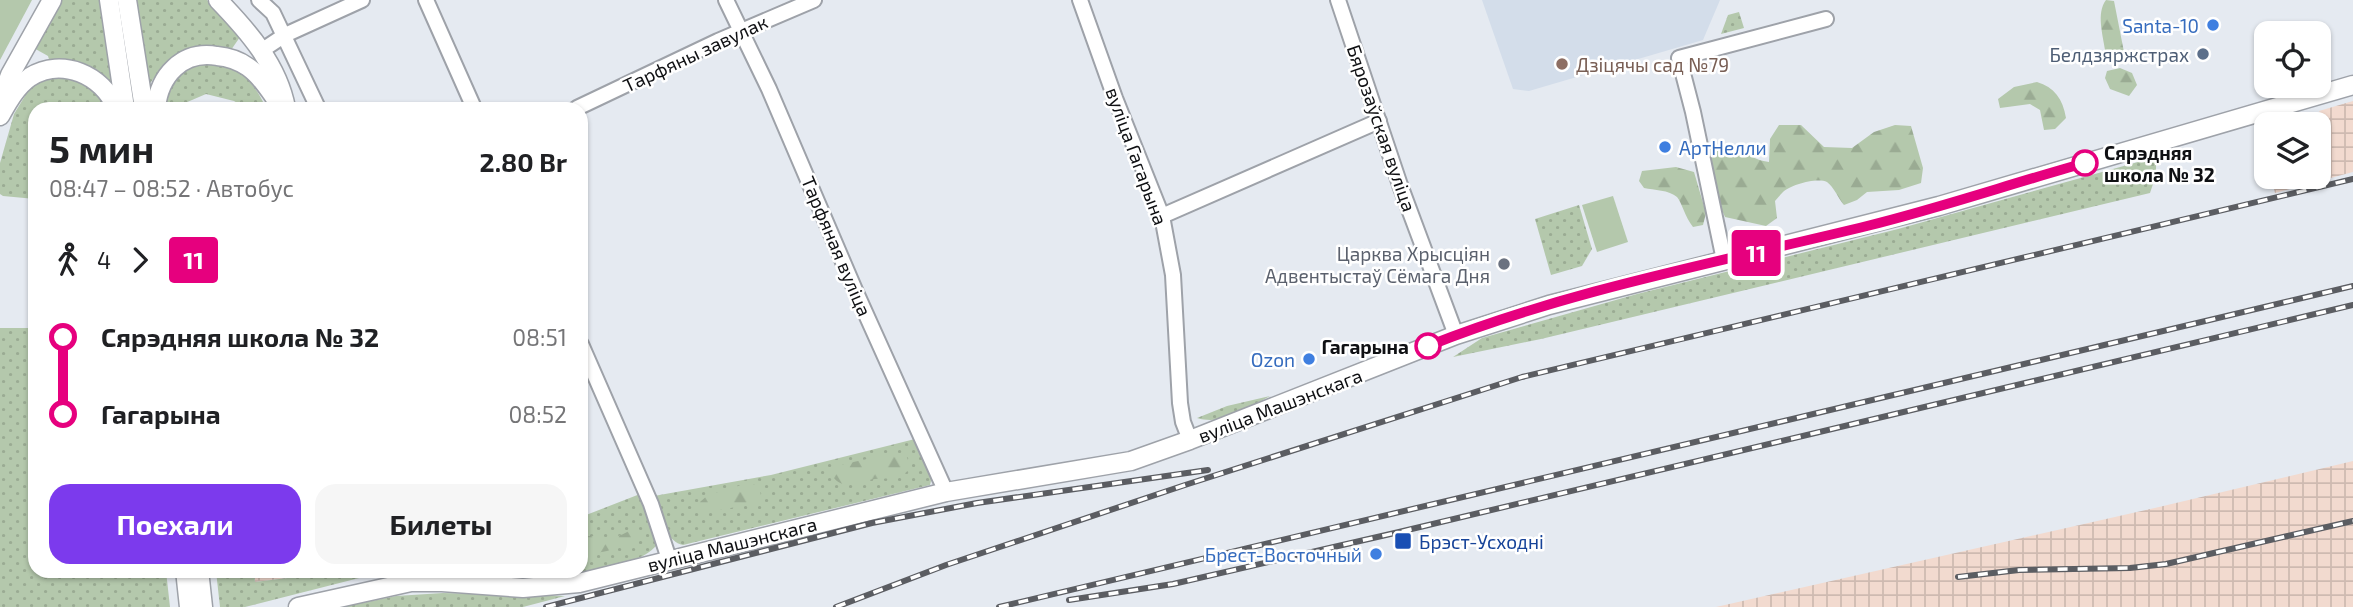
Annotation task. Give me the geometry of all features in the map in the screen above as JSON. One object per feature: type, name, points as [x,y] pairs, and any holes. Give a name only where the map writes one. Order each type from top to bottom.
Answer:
[{"type":"main road","points":[[0,101],[10,75],[52,0]]},
{"type":"main road","points":[[109,0],[124,102]]},
{"type":"main road","points":[[127,0],[144,102]]},
{"type":"main road","points":[[218,0],[261,51],[279,79],[283,102]]},
{"type":"main road","points":[[158,102],[163,80],[168,73],[178,64],[201,55],[232,58],[247,66],[279,102]]},
{"type":"main road","points":[[0,116],[21,85],[37,74],[54,69],[72,70],[95,80],[113,102]]},
{"type":"main road","name":"вуліца Машэнскага","points":[[432,578],[523,588],[564,586],[946,492],[1112,465],[1153,454],[1456,335],[1583,295],[1939,206],[2353,85]]},
{"type":"main road","points":[[186,578],[189,607]]},
{"type":"main road","points":[[200,578],[203,607]]},
{"type":"main road","name":"вуліца Машэнскага","points":[[298,607],[366,591],[401,578]]},
{"type":"main road","name":"вуліца Машэнскага","points":[[451,578],[477,585]]},
{"type":"street","points":[[259,0],[273,13],[315,102]]},
{"type":"street","points":[[261,51],[285,35],[362,0]]},
{"type":"street","points":[[426,0],[471,102]]},
{"type":"street","name":"Тарфяная вуліца","points":[[726,0],[742,30],[946,492]]},
{"type":"street","name":"Тарфяны завулак","points":[[588,103],[742,30],[814,0]]},
{"type":"street","name":"вуліца Гагарына","points":[[1080,0],[1162,216],[1174,286],[1180,403],[1189,440]]},
{"type":"street","name":"Бярозаўская вуліца","points":[[1338,0],[1456,335]]},
{"type":"street","points":[[1724,260],[1679,58],[1826,19]]},
{"type":"street","points":[[1162,216],[1379,121]]},
{"type":"street","points":[[588,360],[651,504],[670,559]]},
{"type":"shaded area","name":"Дзіцячы сад №79","points":[[1482,0],[1720,0],[1703,40],[1529,91],[1513,89]]},
{"type":"shaded area","points":[[2353,101],[2353,172],[2331,178],[2331,112],[2319,111]]},
{"type":"shaded area","points":[[2274,189],[2290,189],[2275,193]]},
{"type":"shaded area","points":[[2353,461],[2353,607],[1716,607],[2159,507]]},
{"type":"shaded area","points":[[255,578],[287,578],[255,582]]},
{"type":"green space","points":[[0,0],[32,0],[0,60]]},
{"type":"green space","points":[[59,0],[103,0],[113,85],[50,63],[48,56],[32,47]]},
{"type":"green space","points":[[134,0],[207,0],[240,37],[231,50],[204,48],[184,52],[166,64],[149,85]]},
{"type":"green space","points":[[2106,0],[2114,1],[2124,52],[2115,56],[2105,50],[2101,11]]},
{"type":"green space","points":[[1739,12],[1744,28],[1721,34],[1728,15]]},
{"type":"green space","points":[[199,65],[219,65],[237,71],[251,83],[263,102],[236,102],[206,94],[187,102],[166,102],[169,91],[178,77]]},
{"type":"green space","points":[[2120,68],[2132,73],[2137,85],[2129,96],[2110,89],[2105,78],[2107,71]]},
{"type":"green space","points":[[60,77],[75,81],[87,87],[102,102],[28,102],[28,198],[3,196],[0,194],[0,163],[14,114],[31,86],[49,78]]},
{"type":"green space","points":[[2037,82],[2053,91],[2063,105],[2066,118],[2055,129],[2044,130],[2040,110],[2030,104],[2000,108],[1998,99],[2014,87]]},
{"type":"green space","points":[[1779,125],[1801,125],[1824,147],[1852,148],[1874,132],[1895,125],[1911,126],[1923,168],[1921,183],[1899,190],[1867,192],[1844,205],[1827,182],[1804,182],[1783,192],[1775,201],[1777,218],[1766,226],[1725,217],[1715,194],[1710,149],[1730,145],[1769,162],[1770,139]]},
{"type":"green space","points":[[2156,157],[2156,175],[2150,193],[1541,339],[1453,357],[1482,338],[1637,294],[1898,229]]},
{"type":"green space","points":[[1676,167],[1694,172],[1706,213],[1703,225],[1693,227],[1677,197],[1644,188],[1639,181],[1642,171]]},
{"type":"green space","points":[[1613,196],[1628,242],[1597,252],[1582,205]]},
{"type":"green space","points":[[1579,205],[1592,249],[1582,266],[1551,275],[1535,219]]},
{"type":"green space","points":[[0,328],[28,328],[28,578],[167,578],[170,607],[0,607]]},
{"type":"green space","points":[[1270,396],[1225,418],[1197,418],[1227,406]]},
{"type":"green space","points":[[915,439],[931,474],[930,485],[683,545],[671,538],[667,532],[654,496],[771,475]]},
{"type":"green space","points":[[894,453],[906,455],[909,463],[908,469],[900,476],[847,485],[833,477],[832,471],[840,465]]},
{"type":"green space","points":[[748,483],[759,486],[761,496],[752,504],[709,512],[702,510],[700,502],[708,495]]},
{"type":"green space","points":[[640,494],[657,540],[656,546],[643,556],[588,572],[588,514]]},
{"type":"green space","points":[[632,529],[643,532],[641,540],[588,555],[588,536],[612,537]]},
{"type":"green space","points":[[217,578],[255,578],[255,582],[287,578],[359,578],[245,607],[220,607]]},
{"type":"green space","points":[[505,578],[558,578],[547,580]]},
{"type":"green space","points":[[443,593],[565,596],[523,607],[342,607],[396,596]]},
{"type":"railway","points":[[836,607],[946,565],[1522,377],[2353,179]]},
{"type":"railway","points":[[999,607],[2353,286]]},
{"type":"railway","points":[[1069,600],[1173,584],[2353,305]]},
{"type":"railway","points":[[546,607],[872,523],[977,503],[1208,470]]},
{"type":"railway","points":[[1958,577],[2019,570],[2130,568],[2166,564],[2353,521]]},
{"type":"bus line","name":"11","points":[[1428,346],[1583,295],[1871,225],[2085,163]]},
{"type":"place","name":"Santa-10","points":[[2213,25]]},
{"type":"place","name":"Белдзяржстрах","points":[[2203,54]]},
{"type":"place","name":"Дзіцячы сад №79","points":[[1562,64]]},
{"type":"place","name":"АртНелли","points":[[1665,147]]},
{"type":"place","name":"Сярэдняя школа № 32","points":[[2085,163]]},
{"type":"place","name":"Царква Хрысціян Адвентыстаў Сёмага Дня","points":[[1504,264]]},
{"type":"place","name":"Гагарына","points":[[1428,346]]},
{"type":"place","name":"Ozon","points":[[1309,359]]},
{"type":"place","name":"Брэст-Усходні","points":[[1403,541]]},
{"type":"place","name":"Брест-Восточный","points":[[1376,554]]}]
